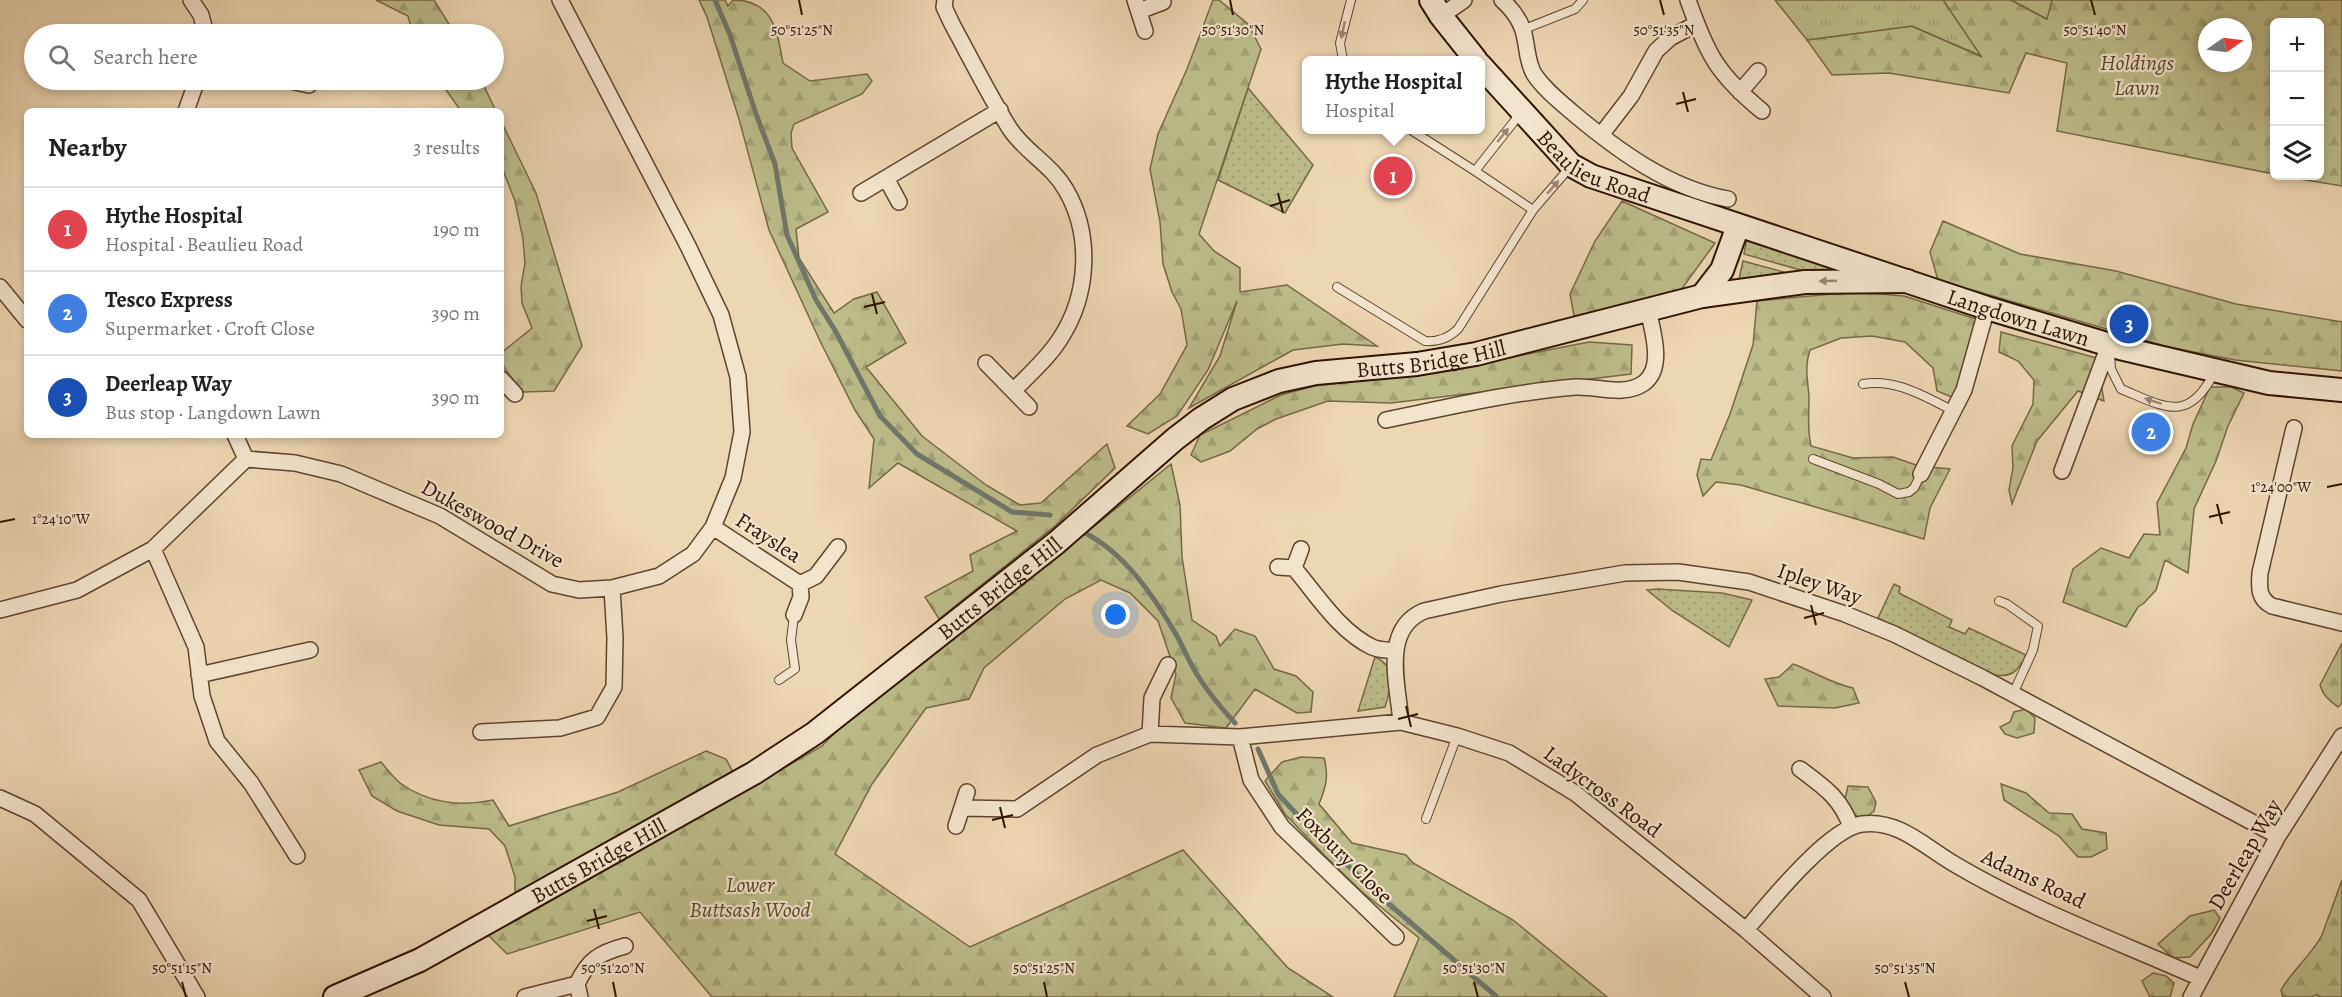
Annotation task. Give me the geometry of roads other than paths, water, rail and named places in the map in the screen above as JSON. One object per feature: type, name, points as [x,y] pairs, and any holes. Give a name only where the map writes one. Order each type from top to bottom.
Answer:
[{"type":"street","points":[[191,0],[201,15],[203,24]]},
{"type":"street","name":"Dukeswood Drive","points":[[246,459],[295,463],[341,474],[440,516],[552,584],[579,590],[612,588],[659,576],[693,554],[713,527],[733,478],[742,432],[738,377],[721,315],[688,246],[560,0]]},
{"type":"street","points":[[945,0],[944,7],[952,24],[1000,110],[1017,137],[1065,188],[1077,217],[1084,265],[1079,294],[1065,330],[1051,351],[1014,390]]},
{"type":"street","points":[[1464,0],[1436,8],[1473,56]]},
{"type":"street","points":[[1502,0],[1516,17],[1522,30],[1526,41],[1527,57],[1536,77],[1558,100],[1601,135],[1638,160],[1701,193],[1728,199]]},
{"type":"street","points":[[1688,0],[1712,59],[1740,92],[1762,111]]},
{"type":"street","points":[[1145,31],[1137,6],[1164,2]]},
{"type":"street","points":[[1601,135],[1631,96],[1656,51],[1670,38],[1696,24]]},
{"type":"street","name":"Beaulieu Road","points":[[1485,70],[1571,165],[1591,176],[1907,281]]},
{"type":"street","points":[[1740,92],[1758,71]]},
{"type":"street","points":[[187,108],[193,90]]},
{"type":"street","points":[[861,193],[1000,110]]},
{"type":"street","points":[[886,178],[899,202]]},
{"type":"street","points":[[1702,296],[1722,270],[1738,226]]},
{"type":"street","name":"Butts Bridge Hill","points":[[335,997],[420,960],[754,773],[806,739],[1056,543],[1175,439],[1233,399],[1279,381],[1316,373],[1417,364],[1476,354],[1702,296],[1805,282],[1907,281]]},
{"type":"street","name":"Langdown Lawn","points":[[1907,281],[2109,345],[2215,372],[2269,383],[2342,390]]},
{"type":"street","points":[[0,287],[24,316]]},
{"type":"street","points":[[1921,474],[1954,411],[1971,368],[1987,308]]},
{"type":"street","points":[[1386,420],[1527,393],[1579,387],[1618,390],[1636,386],[1645,382],[1653,369],[1656,354],[1648,309]]},
{"type":"street","points":[[2062,471],[2109,345]]},
{"type":"street","points":[[986,363],[1029,407]]},
{"type":"street","points":[[504,382],[515,394]]},
{"type":"street","points":[[2294,428],[2260,573],[2260,594],[2265,602],[2272,606],[2342,623]]},
{"type":"street","points":[[0,610],[77,590],[153,549],[246,459],[237,438]]},
{"type":"street","name":"Frayslea","points":[[713,527],[800,584]]},
{"type":"street","name":"Frayslea","points":[[800,584],[816,576],[838,547]]},
{"type":"street","points":[[153,549],[196,647],[202,696],[217,741],[251,783],[297,856]]},
{"type":"street","points":[[1294,568],[1301,549]]},
{"type":"street","points":[[1278,567],[1294,568],[1330,612],[1350,632],[1373,648],[1395,651]]},
{"type":"street","name":"Ipley Way","points":[[1401,722],[1395,651],[1397,638],[1412,615],[1424,610],[1501,594],[1617,574],[1678,572],[1749,582],[1894,633],[2278,836]]},
{"type":"street","name":"Frayslea","points":[[794,615],[801,597],[800,584]]},
{"type":"street","points":[[482,732],[560,728],[597,717],[614,687],[615,638],[612,588]]},
{"type":"street","points":[[200,675],[310,650]]},
{"type":"street","points":[[962,808],[1017,809],[1097,755],[1150,734],[1152,698],[1168,665]]},
{"type":"street","name":"Ladycross Road","points":[[1150,734],[1240,736],[1401,722],[1457,736],[1509,753],[1575,793],[1746,930],[1823,997]]},
{"type":"street","name":"Foxbury Close","points":[[1240,736],[1251,780],[1282,826],[1396,937]]},
{"type":"street","name":"Deerleap Way","points":[[2191,997],[2278,836],[2342,736]]},
{"type":"street","points":[[1746,930],[1804,864],[1843,830],[1851,827],[1845,810],[1827,789],[1800,770]]},
{"type":"street","points":[[956,826],[967,792]]},
{"type":"street","points":[[0,798],[35,814],[139,900],[197,997]]},
{"type":"street","name":"Adams Road","points":[[1851,827],[1877,824],[1897,828],[1955,865],[2011,894],[2200,978]]},
{"type":"street","points":[[525,997],[578,991],[582,972],[592,960],[604,952],[625,946]]},
{"type":"lane","points":[[1343,56],[1340,43],[1351,0]]},
{"type":"lane","points":[[1522,30],[1575,9],[1583,0]]},
{"type":"lane","points":[[1475,171],[1522,110]]},
{"type":"lane","points":[[1419,134],[1533,210]]},
{"type":"lane","points":[[1337,287],[1425,341],[1442,339],[1451,335],[1458,328],[1533,210],[1571,165]]},
{"type":"lane","points":[[2109,345],[2111,369],[2121,389],[2174,407],[2190,404],[2200,397],[2215,372]]},
{"type":"lane","points":[[1863,384],[1884,382],[1901,385],[1954,411]]},
{"type":"lane","points":[[1813,459],[1879,484],[1898,494],[1909,492],[1914,488],[1921,474]]},
{"type":"lane","points":[[1999,601],[2007,604],[2037,626],[2033,650],[2013,694]]},
{"type":"lane","points":[[779,680],[795,669],[790,640],[794,615]]},
{"type":"lane","points":[[1426,819],[1457,736]]},
{"type":"waterway","points":[[715,0],[730,35],[775,164],[787,235],[816,300],[836,332],[880,416],[917,454],[1012,512],[1050,515]]},
{"type":"waterway","points":[[1083,532],[1112,551],[1137,576],[1168,621],[1192,667],[1215,700],[1235,723]]},
{"type":"waterway","points":[[1258,749],[1278,794],[1316,835],[1382,898],[1497,997]]},
{"type":"place","name":"Hythe Hospital","points":[[1393,176]]},
{"type":"place","name":"Deerleap Way","points":[[2129,324]]},
{"type":"place","name":"Tesco Express","points":[[2151,432]]},
{"type":"park label","name":"Holdings Lawn","points":[[2137,74]]},
{"type":"park label","name":"Lower Buttsash Wood","points":[[750,896]]}]
